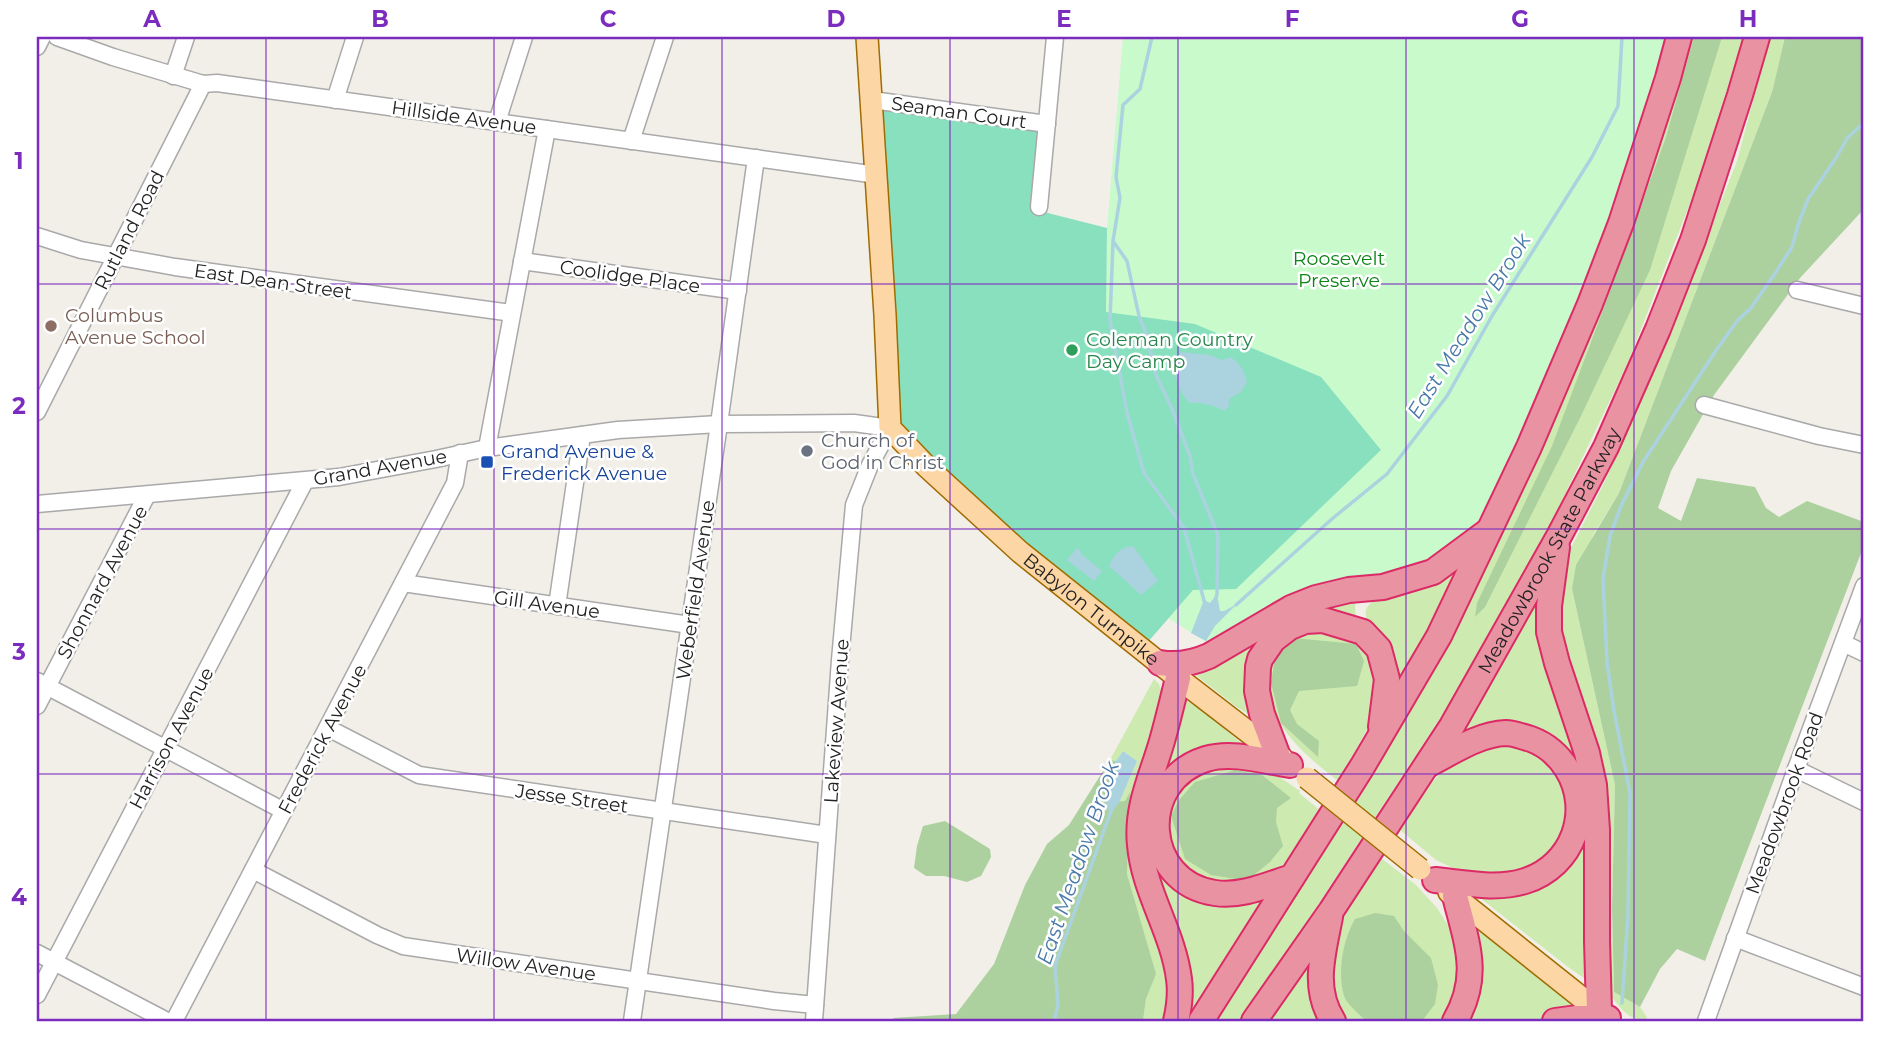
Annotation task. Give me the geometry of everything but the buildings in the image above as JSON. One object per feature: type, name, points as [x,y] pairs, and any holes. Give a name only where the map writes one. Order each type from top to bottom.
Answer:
[{"type":"highway","points":[[1201,1021],[1440,636],[1534,435],[1604,270],[1649,139],[1679,37]]},
{"type":"highway","name":"Meadowbrook State Parkway","points":[[1254,1021],[1331,911],[1452,726],[1606,447],[1663,317],[1693,240],[1757,37]]},
{"type":"highway","points":[[1176,1021],[1180,980],[1172,948],[1144,871],[1139,827],[1145,788],[1161,743],[1171,665],[1209,656],[1291,608],[1316,598],[1349,590],[1383,587],[1433,572],[1488,531]]},
{"type":"highway","points":[[1555,1021],[1606,1017],[1597,942],[1597,830],[1594,785],[1587,753],[1549,632],[1549,606],[1558,538]]},
{"type":"highway","points":[[1363,632],[1360,608],[1369,596],[1383,587]]},
{"type":"highway","points":[[1292,766],[1262,714],[1257,691],[1258,667],[1260,659],[1273,640],[1290,627],[1305,621],[1323,620],[1363,632],[1379,649],[1387,679],[1380,736]]},
{"type":"highway","points":[[1427,766],[1482,737],[1506,733],[1517,735],[1541,743],[1560,758],[1573,779],[1580,814],[1568,850],[1552,867],[1536,877],[1523,882],[1499,885],[1428,875]]},
{"type":"highway","points":[[1292,766],[1222,756],[1207,758],[1188,766],[1169,784],[1159,803],[1156,832],[1161,851],[1171,868],[1182,879],[1200,890],[1241,893],[1292,877]]},
{"type":"highway","points":[[1455,896],[1469,953],[1471,973],[1465,1004],[1455,1021]]},
{"type":"highway","points":[[1331,911],[1320,988],[1326,1010],[1333,1021]]},
{"type":"main road","points":[[867,37],[890,428]]},
{"type":"main road","name":"Babylon Turnpike","points":[[890,428],[927,467],[1020,552],[1606,1017]]},
{"type":"street","points":[[37,47],[42,37]]},
{"type":"street","name":"Hillside Avenue","points":[[57,37],[203,84],[217,83],[877,175]]},
{"type":"street","points":[[173,76],[186,37]]},
{"type":"street","points":[[335,100],[355,37]]},
{"type":"street","points":[[497,122],[524,37]]},
{"type":"street","points":[[631,141],[665,37]]},
{"type":"street","points":[[1039,206],[1055,37]]},
{"type":"street","name":"Rutland Road","points":[[37,412],[203,84]]},
{"type":"street","name":"Seaman Court","points":[[872,100],[1046,124]]},
{"type":"street","points":[[486,447],[547,129]]},
{"type":"street","name":"Weberfield Avenue","points":[[632,1021],[756,158]]},
{"type":"street","name":"East Dean Street","points":[[37,236],[81,250],[175,267],[512,313]]},
{"type":"street","name":"Coolidge Place","points":[[522,261],[738,291]]},
{"type":"street","points":[[1797,290],[1864,306]]},
{"type":"street","points":[[1704,405],[1819,436],[1864,445]]},
{"type":"street","name":"Grand Avenue","points":[[37,504],[339,477],[486,447],[618,429],[719,424],[854,423],[890,428]]},
{"type":"street","name":"Lakeview Avenue","points":[[814,1013],[854,505],[870,465],[890,428]]},
{"type":"street","points":[[557,606],[582,435]]},
{"type":"street","name":"Frederick Avenue","points":[[174,1021],[455,483],[460,453]]},
{"type":"street","name":"Harrison Avenue","points":[[37,995],[305,481]]},
{"type":"street","name":"Shonnard Avenue","points":[[37,706],[42,684],[147,495]]},
{"type":"street","name":"Gill Avenue","points":[[403,583],[690,625]]},
{"type":"street","name":"Meadowbrook Road","points":[[1706,1021],[1864,586]]},
{"type":"street","points":[[1843,643],[1864,653]]},
{"type":"street","points":[[42,684],[284,811]]},
{"type":"street","name":"Jesse Street","points":[[328,728],[419,775],[827,835]]},
{"type":"street","points":[[1796,769],[1864,802]]},
{"type":"street","name":"Willow Avenue","points":[[253,870],[403,946],[638,981],[814,1013]]},
{"type":"street","points":[[1735,938],[1864,987]]},
{"type":"street","points":[[37,953],[167,1021]]},
{"type":"green space","name":"Roosevelt Preserve","points":[[1123,37],[1666,37],[1590,282],[1491,500],[1470,532],[1436,562],[1214,647],[1168,618],[1193,590],[1105,324],[1107,228]]},
{"type":"green space","points":[[1691,37],[1744,37],[1696,188],[1627,365],[1554,517],[1484,651],[1242,1021],[1211,1021],[1321,856],[1400,729],[1505,526],[1555,418],[1621,253]]},
{"type":"green space","points":[[1694,37],[1722,37],[1650,270],[1580,418],[1485,607],[1475,617],[1477,603],[1552,446],[1666,137]]},
{"type":"green space","points":[[1770,37],[1785,37],[1772,92],[1619,493],[1593,535],[1572,589],[1615,785],[1612,908],[1614,992],[1640,1007],[1647,1017],[1645,1021],[1624,1011],[1609,992],[1602,784],[1558,645],[1558,583],[1570,550],[1605,481],[1676,317],[1737,161]]},
{"type":"green space","points":[[1785,37],[1864,37],[1864,209],[1800,278],[1714,395],[1671,471],[1658,508],[1681,521],[1697,478],[1755,487],[1766,508],[1779,517],[1807,501],[1864,522],[1864,545],[1705,961],[1677,949],[1660,969],[1640,1007],[1614,992],[1612,908],[1615,785],[1572,589],[1576,565],[1619,493],[1772,92]]},
{"type":"green space","name":"Coleman Country Day Camp","points":[[873,102],[1043,125],[1036,210],[1107,228],[1106,312],[1195,324],[1321,377],[1381,450],[1236,589],[1193,590],[1141,650],[890,430]]},
{"type":"green space","points":[[1463,554],[1444,605],[1390,705],[1367,622],[1367,608],[1375,601],[1421,588]]},
{"type":"green space","points":[[1549,574],[1582,756],[1591,983],[1470,890],[1525,886],[1584,826],[1549,740],[1459,741],[1476,701]]},
{"type":"green space","points":[[1361,595],[1355,605],[1356,621],[1268,635],[1252,716],[1188,669],[1270,626]]},
{"type":"green space","points":[[1329,624],[1373,653],[1382,685],[1373,719],[1338,781],[1300,749],[1272,709],[1267,709],[1266,661],[1280,639]]},
{"type":"green space","points":[[1294,638],[1356,644],[1364,661],[1357,686],[1299,691],[1290,710],[1297,724],[1319,741],[1318,757],[1281,723],[1271,683],[1276,652]]},
{"type":"green space","points":[[1154,679],[1163,695],[1131,827],[1172,968],[1168,1021],[1143,1021],[1146,999],[1155,974],[1127,874],[1129,794],[1126,801],[1120,801],[1137,761],[1123,751],[1116,761],[1110,760]]},
{"type":"green space","points":[[1181,697],[1208,715],[1254,754],[1198,752],[1179,763],[1160,786],[1151,809],[1152,838],[1161,863],[1183,886],[1211,898],[1234,898],[1272,887],[1241,942],[1188,1021],[1181,1021],[1188,990],[1184,964],[1155,888],[1146,846],[1151,791]]},
{"type":"green space","points":[[1499,739],[1557,761],[1573,821],[1558,853],[1507,879],[1455,869],[1436,860],[1400,830],[1442,771],[1465,751]]},
{"type":"green space","points":[[1110,760],[1116,761],[1106,802],[1125,801],[1130,792],[1127,874],[1156,974],[1146,999],[1143,1021],[894,1021],[893,1018],[956,1014],[994,964],[1025,885],[1047,844],[1069,825]]},
{"type":"green space","points":[[1214,761],[1256,766],[1278,776],[1300,791],[1299,793],[1321,811],[1291,857],[1275,872],[1211,887],[1183,872],[1167,850],[1168,796]]},
{"type":"green space","points":[[1235,770],[1262,775],[1291,798],[1277,808],[1276,822],[1283,846],[1270,862],[1254,875],[1241,880],[1211,875],[1185,859],[1171,816],[1179,800],[1195,782]]},
{"type":"green space","points":[[945,821],[990,849],[991,857],[981,876],[967,882],[944,876],[926,876],[914,868],[923,826]]},
{"type":"green space","points":[[1381,858],[1416,885],[1437,908],[1455,936],[1466,969],[1445,1021],[1341,1021],[1327,997],[1339,924]]},
{"type":"green space","points":[[1375,913],[1394,916],[1404,931],[1431,958],[1438,985],[1435,1004],[1422,1021],[1366,1021],[1350,1006],[1344,996],[1341,966],[1347,936],[1355,919]]},
{"type":"green space","points":[[1469,927],[1491,938],[1577,1007],[1536,1021],[1462,1021]]},
{"type":"green space","points":[[1323,935],[1326,1021],[1266,1021]]},
{"type":"water","points":[[1181,352],[1210,355],[1222,360],[1230,357],[1241,367],[1247,382],[1241,392],[1229,399],[1229,406],[1224,411],[1207,404],[1189,403],[1185,398],[1175,371]]},
{"type":"water","points":[[1133,546],[1158,581],[1141,595],[1109,566],[1118,552]]},
{"type":"water","points":[[1077,548],[1102,571],[1094,581],[1067,560]]},
{"type":"water","points":[[1217,594],[1220,611],[1237,604],[1215,626],[1206,641],[1191,633],[1204,600],[1210,603]]},
{"type":"water","points":[[1123,751],[1137,761],[1120,801],[1110,815],[1106,802],[1116,761]]},
{"type":"waterway","points":[[1152,37],[1140,89],[1123,105],[1116,177],[1120,198],[1113,241],[1127,261],[1156,375],[1172,409],[1190,456],[1193,474],[1218,535],[1216,598]]},
{"type":"waterway","name":"East Meadow Brook","points":[[1236,605],[1333,518],[1387,474],[1447,396],[1492,316],[1592,157],[1618,106],[1622,37]]},
{"type":"waterway","points":[[1622,1003],[1628,915],[1630,793],[1607,662],[1603,579],[1610,536],[1621,506],[1643,462],[1715,352],[1776,272],[1792,247],[1808,199],[1848,137],[1864,123]]},
{"type":"waterway","points":[[1113,243],[1110,320],[1127,413],[1144,473],[1184,528],[1205,604]]},
{"type":"waterway","name":"East Meadow Brook","points":[[1054,1021],[1058,1005],[1055,966],[1111,811]]},
{"type":"place","name":"Columbus Avenue School","points":[[51,326]]},
{"type":"place","name":"Coleman Country Day Camp","points":[[1072,350]]},
{"type":"place","name":"Church of God in Christ","points":[[807,451]]},
{"type":"place","name":"Grand Avenue & Frederick Avenue","points":[[487,462]]}]
